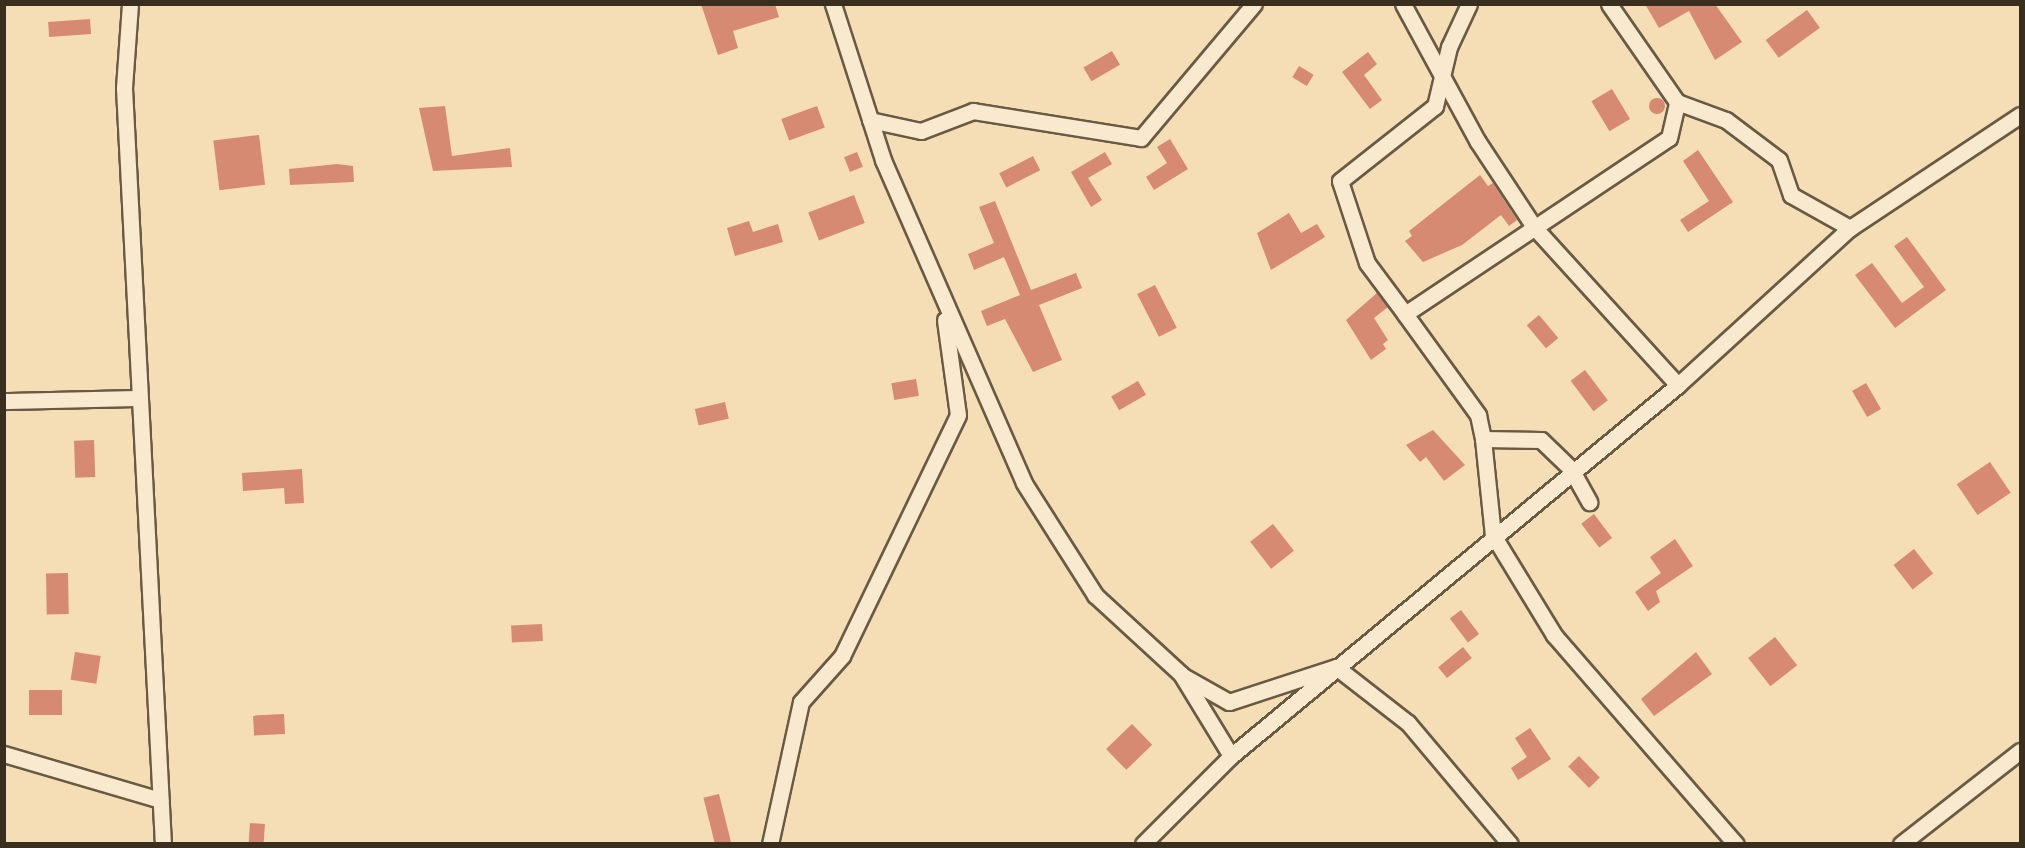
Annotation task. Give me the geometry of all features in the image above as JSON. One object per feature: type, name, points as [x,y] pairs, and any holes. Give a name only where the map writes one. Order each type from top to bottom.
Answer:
[{"type":"street","points":[[130,4],[124,88],[163,843]]},
{"type":"street","points":[[832,4],[870,120],[942,300],[1024,483],[1095,595],[1181,674],[1229,702],[1336,667]]},
{"type":"street","points":[[870,120],[921,131],[973,111],[1141,138],[1254,4]]},
{"type":"street","points":[[1403,4],[1442,80],[1534,227],[1678,385]]},
{"type":"street","points":[[1469,4],[1449,47],[1434,106],[1340,181],[1367,263],[1478,415],[1483,439],[1493,535],[1554,635],[1736,843]]},
{"type":"street","points":[[1609,4],[1677,102],[1726,120],[1779,160],[1791,195],[1850,228]]},
{"type":"street","points":[[1405,314],[1669,138],[1677,102]]},
{"type":"street","points":[[1143,843],[1231,756],[1571,469],[1678,385],[1850,228],[2020,115]]},
{"type":"street","points":[[770,843],[801,702],[842,656],[958,415],[942,300]]},
{"type":"street","points":[[4,401],[139,398]]},
{"type":"street","points":[[1483,439],[1541,440],[1571,469],[1589,502]]},
{"type":"street","points":[[1336,667],[1408,723],[1510,843]]},
{"type":"street","points":[[1181,674],[1231,756]]},
{"type":"street","points":[[1901,843],[2020,751]]},
{"type":"street","points":[[4,754],[160,800]]},
{"type":"building","points":[[701,4],[775,4],[779,17],[733,31],[738,48],[718,55]]},
{"type":"building","points":[[1645,4],[1715,4],[1742,42],[1715,60],[1689,11],[1659,28]]},
{"type":"building","points":[[1807,10],[1820,28],[1779,58],[1766,40]]},
{"type":"building","points":[[90,19],[91,34],[49,37],[48,22]]},
{"type":"building","points":[[1112,51],[1120,65],[1091,81],[1083,68]]},
{"type":"building","points":[[1368,52],[1377,64],[1364,75],[1382,100],[1370,109],[1342,72]]},
{"type":"building","points":[[1299,66],[1314,75],[1307,86],[1292,77]]},
{"type":"building","points":[[1612,89],[1630,119],[1609,131],[1591,101]]},
{"type":"building","points":[[1657,98],[1663,100],[1665,106],[1663,112],[1657,114],[1651,112],[1649,106],[1651,100]]},
{"type":"building","points":[[445,106],[452,156],[510,148],[512,167],[433,171],[419,108]]},
{"type":"building","points":[[817,106],[825,128],[789,141],[781,119]]},
{"type":"building","points":[[259,135],[265,185],[219,190],[213,141]]},
{"type":"building","points":[[1170,139],[1188,169],[1154,190],[1146,177],[1167,163],[1157,147]]},
{"type":"building","points":[[1698,150],[1733,202],[1688,232],[1680,220],[1709,201],[1683,161]]},
{"type":"building","points":[[857,152],[863,167],[850,172],[844,157]]},
{"type":"building","points":[[1105,152],[1112,164],[1088,178],[1102,200],[1091,207],[1071,172]]},
{"type":"building","points":[[1033,156],[1040,170],[1006,188],[999,173]]},
{"type":"building","points":[[337,164],[353,166],[354,182],[290,185],[289,169]]},
{"type":"building","points":[[1480,175],[1488,186],[1493,183],[1517,220],[1509,226],[1501,215],[1462,245],[1423,262],[1405,241],[1412,236],[1409,231]]},
{"type":"building","points":[[854,195],[865,223],[819,241],[808,213]]},
{"type":"building","points":[[995,201],[1031,290],[1076,273],[1082,288],[1039,305],[1062,360],[1033,372],[1005,319],[987,326],[981,311],[1020,295],[1004,257],[974,270],[968,254],[994,243],[979,207]]},
{"type":"building","points":[[1289,213],[1301,233],[1317,224],[1325,237],[1271,270],[1257,233]]},
{"type":"building","points":[[749,221],[753,232],[778,224],[783,242],[735,256],[727,228]]},
{"type":"building","points":[[1907,237],[1946,290],[1895,328],[1855,275],[1872,263],[1902,303],[1924,287],[1894,246]]},
{"type":"building","points":[[1155,285],[1177,328],[1159,337],[1137,294]]},
{"type":"building","points":[[1377,293],[1388,307],[1374,318],[1388,340],[1383,344],[1386,349],[1371,360],[1346,320]]},
{"type":"building","points":[[1539,315],[1558,338],[1546,348],[1527,325]]},
{"type":"building","points":[[1585,370],[1608,400],[1593,411],[1571,381]]},
{"type":"building","points":[[916,379],[919,396],[894,400],[891,383]]},
{"type":"building","points":[[1138,381],[1146,395],[1119,410],[1111,397]]},
{"type":"building","points":[[1866,383],[1881,409],[1867,417],[1852,391]]},
{"type":"building","points":[[725,402],[729,419],[699,426],[695,409]]},
{"type":"building","points":[[1433,430],[1465,465],[1444,481],[1426,457],[1420,462],[1406,445]]},
{"type":"building","points":[[94,440],[95,477],[75,478],[74,441]]},
{"type":"building","points":[[1990,462],[2011,493],[1978,515],[1957,484]]},
{"type":"building","points":[[302,469],[304,503],[285,504],[284,488],[243,491],[242,473]]},
{"type":"building","points":[[1594,514],[1612,538],[1599,548],[1581,524]]},
{"type":"building","points":[[1273,524],[1294,551],[1271,569],[1250,542]]},
{"type":"building","points":[[1675,539],[1693,566],[1656,591],[1660,602],[1648,611],[1635,592],[1661,573],[1650,557]]},
{"type":"building","points":[[1914,549],[1933,573],[1913,589],[1894,565]]},
{"type":"building","points":[[46,573],[68,573],[69,614],[47,614]]},
{"type":"building","points":[[1461,610],[1479,634],[1468,642],[1450,618]]},
{"type":"building","points":[[542,624],[543,641],[512,643],[511,626]]},
{"type":"building","points":[[1775,637],[1797,665],[1770,686],[1748,658]]},
{"type":"building","points":[[1463,647],[1472,658],[1447,678],[1438,667]]},
{"type":"building","points":[[75,652],[101,656],[96,684],[71,680]]},
{"type":"building","points":[[1696,652],[1712,674],[1654,716],[1641,699]]},
{"type":"building","points":[[29,690],[62,690],[62,715],[29,715]]},
{"type":"building","points":[[284,714],[285,734],[254,736],[253,716]]},
{"type":"building","points":[[1132,724],[1152,745],[1126,770],[1106,749]]},
{"type":"building","points":[[1530,728],[1551,759],[1518,780],[1511,768],[1527,757],[1515,738]]},
{"type":"building","points":[[1579,756],[1600,778],[1589,788],[1568,766]]},
{"type":"building","points":[[719,794],[731,842],[715,844],[703,798]]},
{"type":"building","points":[[250,823],[265,824],[264,844],[249,843]]}]
